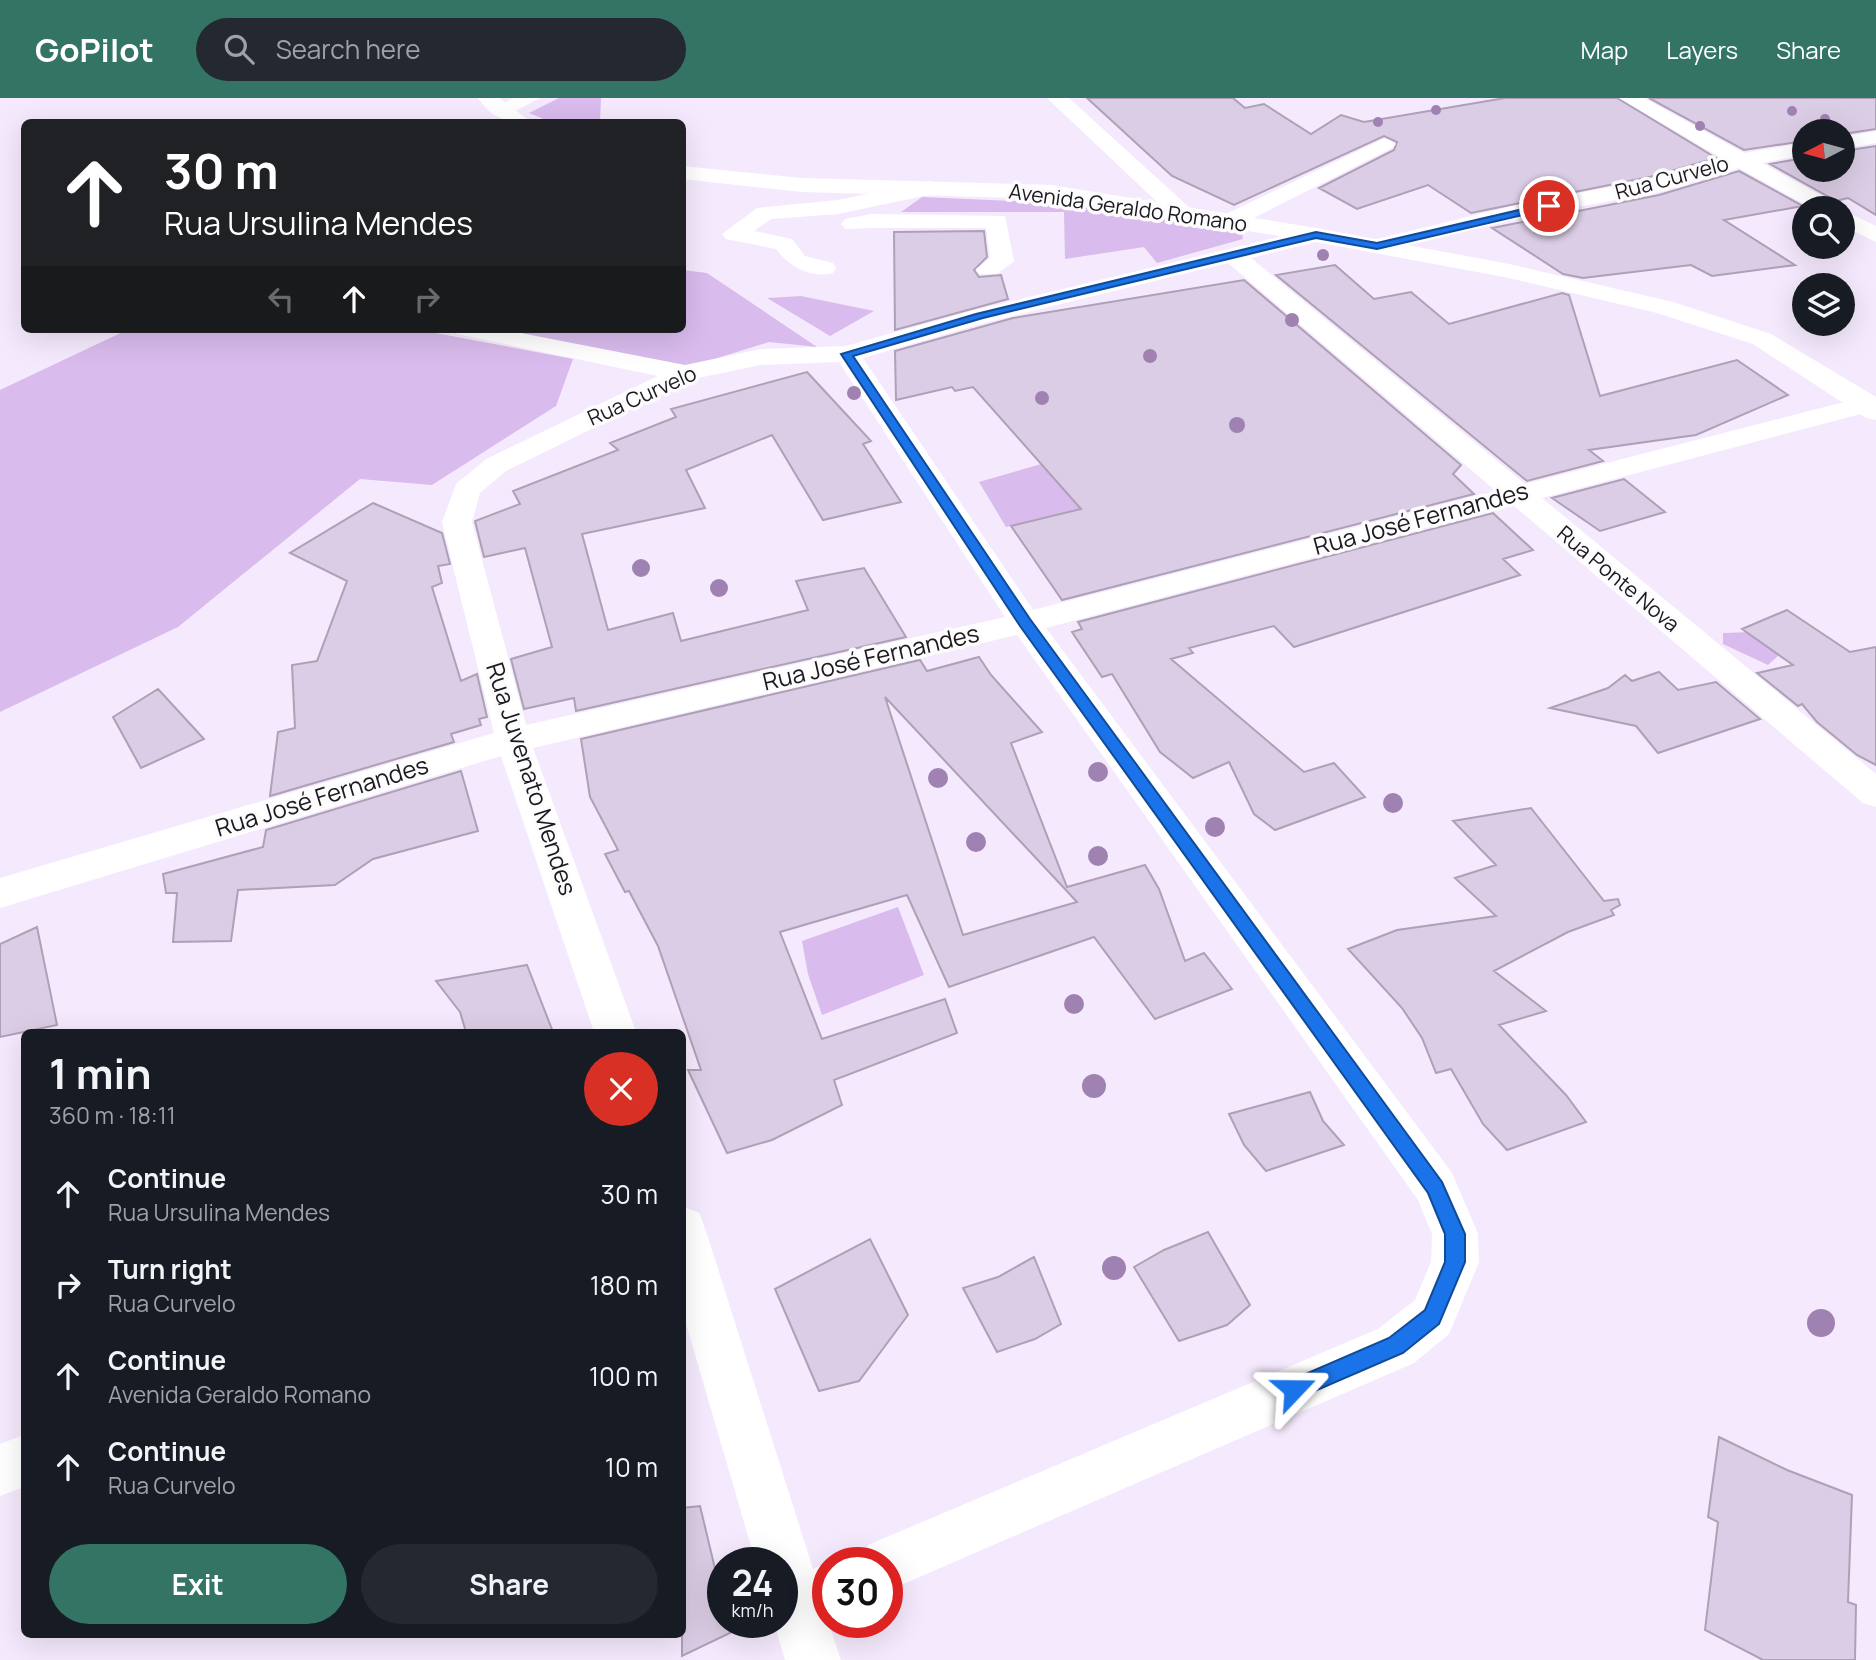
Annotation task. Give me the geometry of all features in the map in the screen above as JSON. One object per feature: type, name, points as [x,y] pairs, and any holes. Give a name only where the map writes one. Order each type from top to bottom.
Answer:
[{"type":"street","points":[[494,105],[530,98]]},
{"type":"street","points":[[1057,98],[1183,214]]},
{"type":"street","points":[[1629,98],[1806,196]]},
{"type":"street","points":[[494,105],[516,119]]},
{"type":"street","points":[[1855,141],[1876,137]]},
{"type":"street","points":[[1230,221],[1385,144]]},
{"type":"street","name":"Rua Curvelo","points":[[1377,246],[1529,209],[1659,185],[1741,160],[1792,151]]},
{"type":"street","name":"Avenida Geraldo Romano","points":[[686,172],[802,186],[1051,192],[1316,235],[1509,271],[1676,311],[1762,339],[1872,408]]},
{"type":"street","points":[[930,188],[838,207],[765,213],[734,234],[802,238],[871,221],[998,221],[1002,261],[988,269]]},
{"type":"street","points":[[1855,224],[1876,236]]},
{"type":"street","name":"Rua Curvelo","points":[[457,522],[466,490],[496,465],[685,373],[761,357],[847,354],[980,316],[1316,235]]},
{"type":"street","points":[[802,238],[797,261],[824,268]]},
{"type":"street","name":"Rua Ponte Nova","points":[[1233,255],[1876,794]]},
{"type":"street","points":[[483,333],[685,373]]},
{"type":"street","points":[[847,354],[1025,622],[1436,1188],[1455,1234],[1455,1262],[1432,1317],[1396,1346],[903,1557]]},
{"type":"street","name":"Rua José Fernandes","points":[[0,893],[513,740],[1025,622],[1515,494],[1872,408]]},
{"type":"street","name":"Rua Juvenato Mendes","points":[[457,522],[513,740],[614,1029]]},
{"type":"street","points":[[686,1239],[812,1593]]},
{"type":"street","points":[[0,1470],[21,1462]]},
{"type":"street","points":[[813,1638],[813,1660]]},
{"type":"shaded area","points":[[559,98],[601,98],[600,119],[544,119],[529,113]]},
{"type":"shaded area","points":[[922,197],[1077,204],[1242,232],[1243,239],[1157,263],[1144,247],[1065,259],[1064,212],[901,212]]},
{"type":"shaded area","points":[[686,270],[707,273],[817,347],[769,342],[689,367],[506,333],[686,333]]},
{"type":"shaded area","points":[[801,296],[874,311],[830,336],[767,298]]},
{"type":"shaded area","points":[[121,333],[435,333],[573,359],[556,406],[432,485],[360,479],[178,627],[0,712],[0,390]]},
{"type":"shaded area","points":[[1069,456],[1157,557],[1039,519],[1006,527],[979,482]]},
{"type":"shaded area","points":[[1752,632],[1781,653],[1768,665],[1723,644],[1723,633]]},
{"type":"shaded area","points":[[898,907],[924,975],[822,1015],[808,974],[802,941]]},
{"type":"building","points":[[1087,98],[1233,98],[1245,108],[1264,104],[1311,134],[1341,115],[1364,122],[1505,98],[1617,98],[1716,158],[1654,176],[1471,213],[1428,185],[1357,209],[1319,188],[1394,150],[1397,142],[1384,136],[1234,205],[1172,176]]},
{"type":"building","points":[[1649,98],[1876,98],[1876,129],[1855,132],[1855,119],[1792,119],[1792,143],[1744,150]]},
{"type":"building","points":[[1876,146],[1876,215],[1855,202],[1855,196],[1827,196],[1802,182],[1855,182],[1855,149]]},
{"type":"building","points":[[1792,160],[1792,176],[1770,164]]},
{"type":"building","points":[[1739,171],[1792,200],[1792,208],[1724,220],[1795,265],[1712,276],[1691,265],[1583,278],[1563,274],[1492,228],[1659,195]]},
{"type":"building","points":[[984,231],[987,257],[974,270],[979,277],[1001,275],[1008,299],[895,330],[894,232]]},
{"type":"building","points":[[1335,265],[1374,299],[1411,292],[1449,324],[1562,293],[1569,295],[1600,396],[1737,360],[1788,395],[1696,435],[1589,450],[1603,461],[1527,481],[1276,275]]},
{"type":"building","points":[[1244,280],[1461,465],[1453,474],[1474,494],[1062,600],[1011,526],[1081,509],[973,387],[955,391],[952,387],[896,400],[895,351],[1013,318]]},
{"type":"building","points":[[807,372],[871,441],[863,444],[901,502],[823,520],[772,435],[686,470],[705,508],[582,534],[608,630],[673,613],[681,641],[808,610],[796,581],[864,568],[906,637],[576,711],[574,698],[524,709],[511,659],[552,647],[525,548],[484,557],[475,521],[520,504],[513,491],[618,450],[610,443],[676,417],[671,409]]},
{"type":"building","points":[[1624,479],[1665,512],[1600,531],[1552,498]]},
{"type":"building","points":[[373,503],[442,533],[450,564],[438,566],[442,583],[432,587],[461,681],[477,674],[487,717],[479,719],[481,725],[451,734],[454,742],[270,796],[278,732],[295,728],[292,665],[317,661],[347,581],[290,553]]},
{"type":"building","points":[[1493,513],[1533,550],[1503,559],[1520,575],[1294,647],[1274,626],[1189,648],[1193,653],[1171,659],[1304,772],[1334,763],[1365,797],[1275,830],[1254,814],[1229,762],[1193,778],[1160,752],[1112,674],[1102,677],[1072,632],[1082,629],[1078,622]]},
{"type":"building","points":[[1787,610],[1850,652],[1876,647],[1876,765],[1857,755],[1817,722],[1802,704],[1798,706],[1757,673],[1793,665],[1742,629]]},
{"type":"building","points":[[979,657],[991,675],[1042,732],[1011,743],[1067,887],[1145,865],[1159,889],[1185,961],[1204,953],[1232,989],[1155,1019],[1094,937],[949,987],[907,895],[780,932],[822,1039],[945,999],[957,1033],[834,1080],[842,1105],[772,1140],[727,1153],[688,1070],[701,1070],[658,946],[629,891],[625,892],[605,854],[618,850],[590,797],[581,739],[920,660],[927,671]],"holes":[[[885,697],[1077,902],[963,935]]]},
{"type":"building","points":[[1659,672],[1678,690],[1716,682],[1760,719],[1658,753],[1636,726],[1550,708],[1608,688],[1625,675],[1632,681]]},
{"type":"building","points":[[158,689],[204,739],[141,768],[113,717]]},
{"type":"building","points":[[461,771],[478,831],[373,859],[335,885],[238,890],[231,941],[173,942],[177,893],[166,893],[163,874],[263,847],[266,830]]},
{"type":"building","points":[[1531,808],[1604,901],[1618,899],[1620,905],[1611,910],[1614,915],[1568,932],[1494,971],[1546,1011],[1499,1025],[1566,1095],[1586,1122],[1507,1150],[1483,1124],[1451,1069],[1436,1073],[1422,1038],[1402,1008],[1348,949],[1397,930],[1496,916],[1455,878],[1496,865],[1453,821]]},
{"type":"building","points":[[37,927],[57,1025],[21,1029],[21,1033],[0,1037],[0,944]]},
{"type":"building","points":[[527,965],[552,1029],[465,1029],[460,1012],[436,981]]},
{"type":"building","points":[[1310,1092],[1323,1121],[1344,1145],[1266,1171],[1244,1145],[1229,1114]]},
{"type":"building","points":[[1208,1232],[1250,1305],[1227,1325],[1179,1341],[1134,1267],[1164,1250]]},
{"type":"building","points":[[870,1239],[908,1315],[859,1381],[819,1391],[775,1289]]},
{"type":"building","points":[[1034,1257],[1061,1324],[1035,1339],[997,1352],[963,1288],[998,1277]]},
{"type":"building","points":[[1719,1437],[1787,1470],[1852,1495],[1848,1602],[1856,1605],[1855,1660],[1763,1660],[1705,1630],[1718,1522],[1708,1517]]},
{"type":"building","points":[[700,1506],[710,1547],[707,1547],[707,1638],[720,1638],[682,1656],[682,1638],[686,1638],[686,1508]]},
{"type":"route","points":[[1294,1389],[1396,1346],[1432,1317],[1455,1262],[1455,1234],[1436,1188],[1025,622],[847,354],[980,316],[1316,235],[1377,246],[1549,206]]}]
